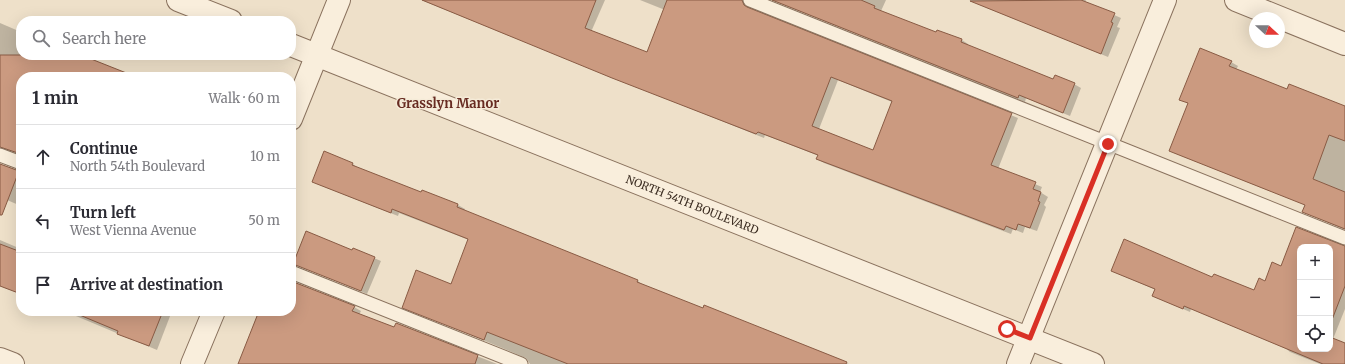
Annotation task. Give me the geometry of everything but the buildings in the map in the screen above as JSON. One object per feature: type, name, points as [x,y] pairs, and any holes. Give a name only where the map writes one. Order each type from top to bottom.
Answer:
[{"type":"street","points":[[178,0],[218,16]]},
{"type":"street","points":[[296,107],[339,0]]},
{"type":"street","points":[[1018,364],[1030,338],[1165,0]]},
{"type":"street","points":[[1236,0],[1345,44]]},
{"type":"street","name":"NORTH 54TH BOULEVARD","points":[[296,47],[1094,364]]},
{"type":"street","points":[[192,364],[212,316]]},
{"type":"street","points":[[0,359],[13,364]]},
{"type":"lane","points":[[750,0],[1345,238]]},
{"type":"lane","points":[[0,155],[16,161]]},
{"type":"lane","points":[[296,274],[521,364]]},
{"type":"district","name":"Grasslyn Manor","points":[[448,103]]},
{"type":"route","points":[[1007,329],[1030,338],[1048,290],[1108,144]]}]
